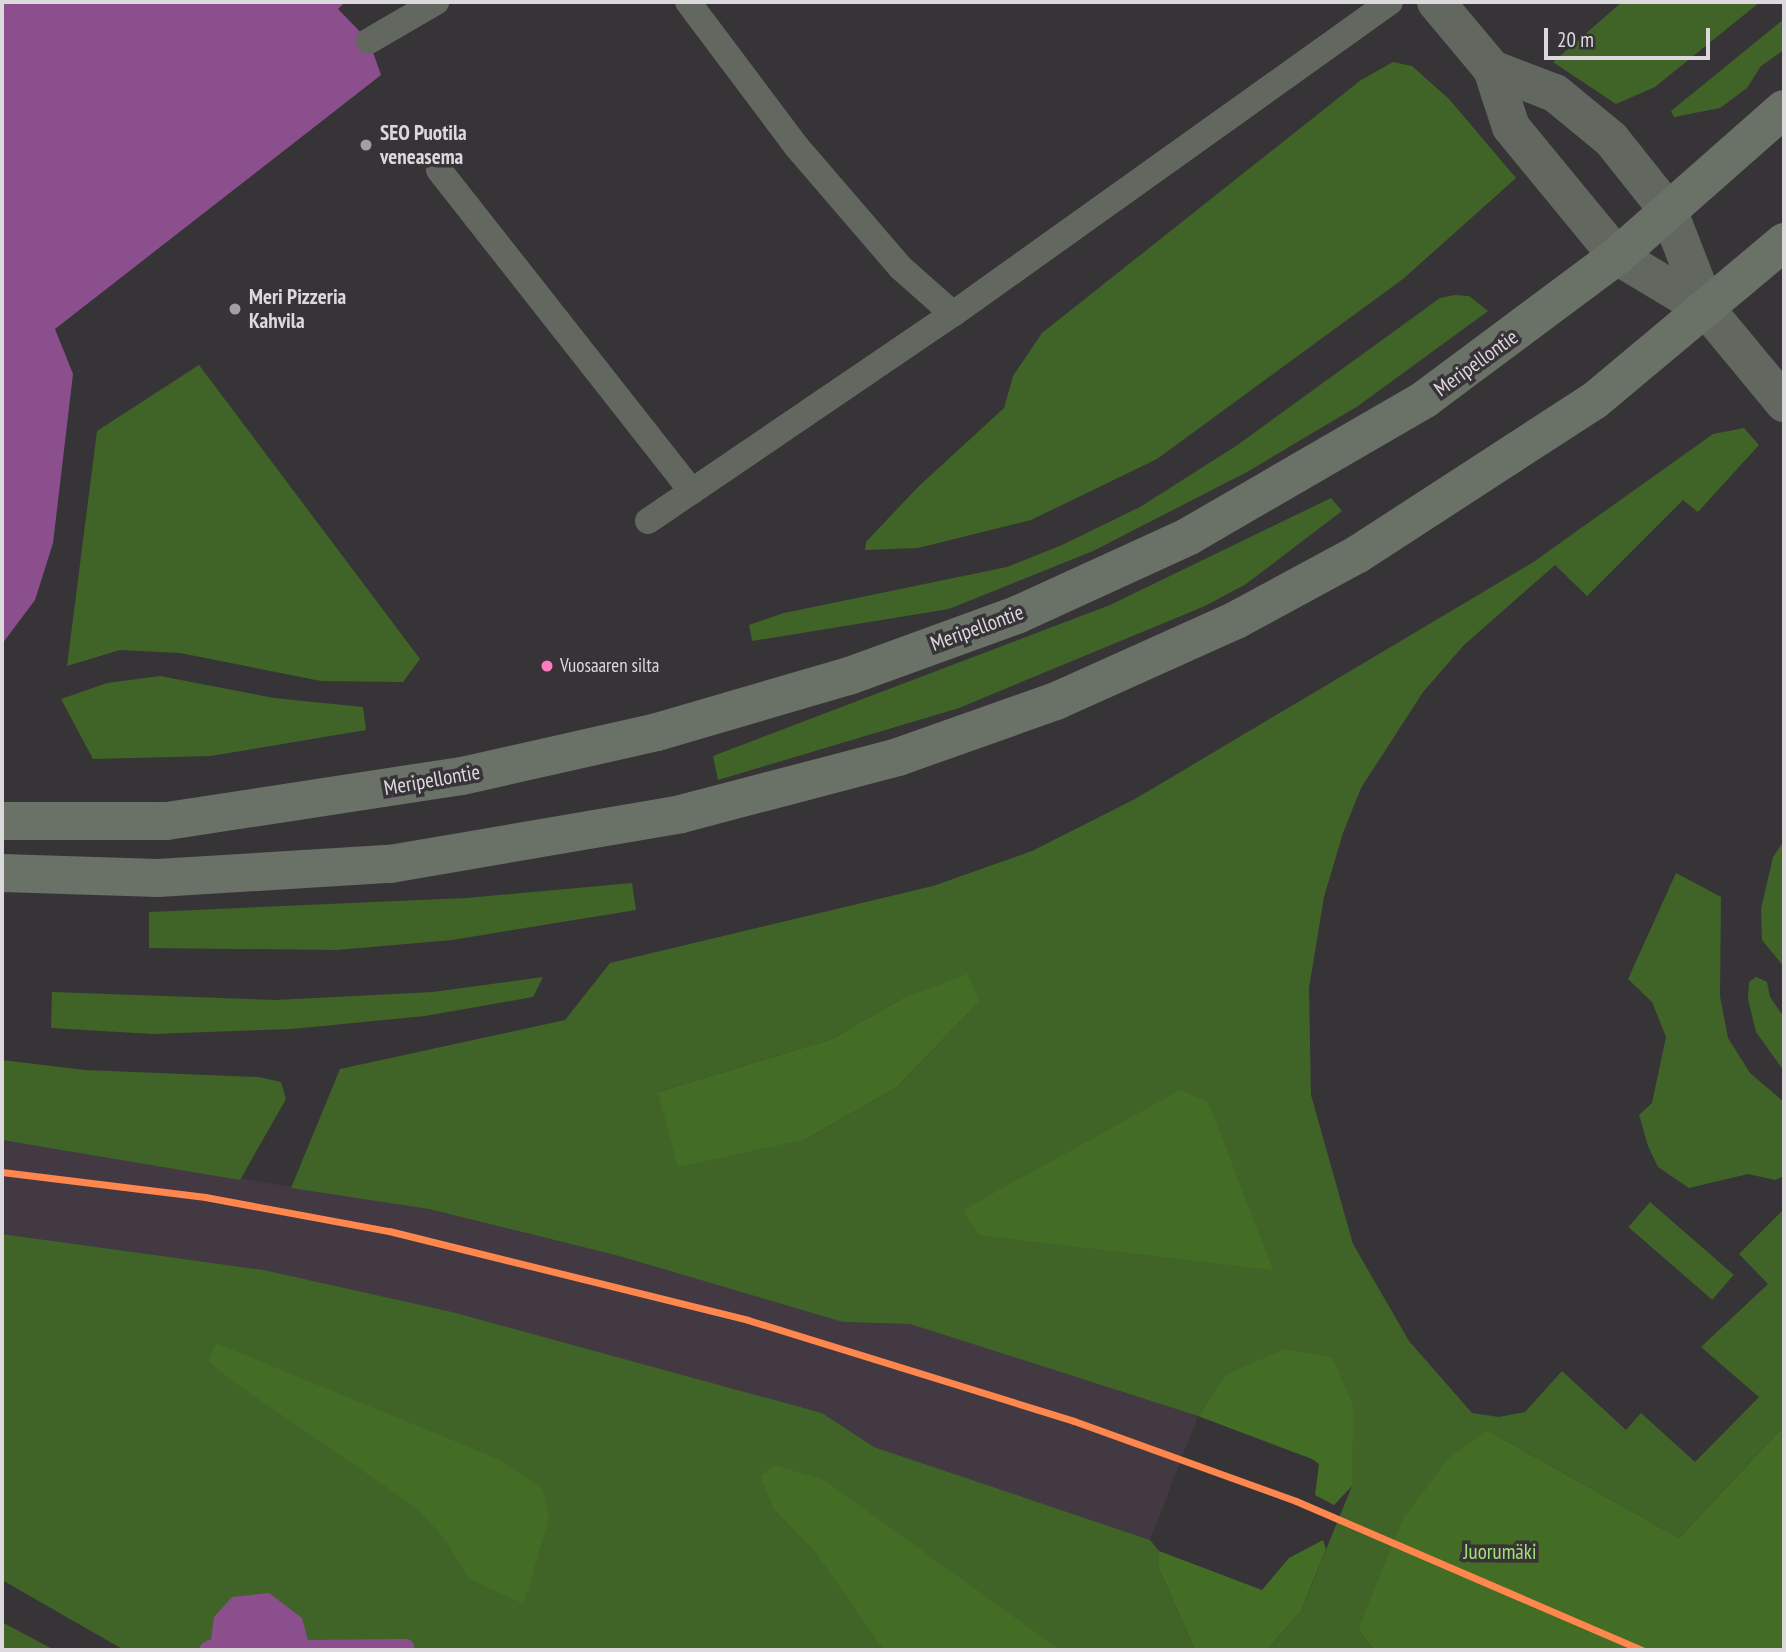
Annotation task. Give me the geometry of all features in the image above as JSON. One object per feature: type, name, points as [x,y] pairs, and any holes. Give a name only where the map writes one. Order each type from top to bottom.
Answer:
[{"type":"main road","name":"Meripellontie","points":[[19,822],[167,821],[462,776],[657,732],[849,676],[1020,614],[1189,536],[1293,479],[1425,399],[1617,256],[1784,109]]},
{"type":"main road","points":[[18,874],[158,878],[402,863],[681,814],[898,757],[1056,701],[1236,620],[1358,554],[1594,401],[1707,310],[1784,242]]},
{"type":"street","points":[[1436,2],[1492,69],[1511,127],[1617,256],[1707,310]]},
{"type":"street","points":[[1492,69],[1555,93],[1611,139],[1669,212],[1707,310],[1784,403]]},
{"type":"lane","points":[[369,41],[436,2]]},
{"type":"lane","points":[[688,2],[805,156],[901,268],[953,314]]},
{"type":"lane","points":[[648,521],[953,314],[1390,2]]},
{"type":"lane","points":[[439,170],[692,491]]},
{"type":"shaded area","points":[[2,2],[345,2],[338,9],[369,41],[381,75],[55,329],[73,374],[53,543],[35,600],[2,644]]},
{"type":"shaded area","points":[[2,1140],[429,1209],[619,1256],[843,1322],[910,1324],[1198,1416],[1150,1540],[874,1447],[822,1413],[452,1312],[264,1270],[2,1234]]},
{"type":"shaded area","points":[[269,1593],[302,1618],[310,1648],[210,1648],[214,1617],[232,1597]]},
{"type":"green space","points":[[1622,2],[1760,2],[1655,87],[1616,104],[1553,62]]},
{"type":"green space","points":[[1784,19],[1784,50],[1761,66],[1747,88],[1720,108],[1674,117],[1671,111]]},
{"type":"green space","points":[[1393,62],[1412,66],[1449,99],[1516,178],[1403,279],[1157,459],[1031,520],[918,548],[865,550],[866,542],[918,487],[1004,408],[1013,376],[1042,333],[1361,80]]},
{"type":"green space","points":[[1469,296],[1488,311],[1358,406],[1247,472],[1093,551],[949,609],[752,641],[749,625],[784,613],[1007,567],[1062,545],[1140,507],[1236,446],[1440,298]]},
{"type":"green space","points":[[199,365],[420,659],[403,682],[321,681],[180,653],[120,650],[67,666],[97,431]]},
{"type":"green space","points":[[1744,428],[1759,445],[1698,512],[1683,500],[1587,596],[1555,565],[1464,645],[1423,692],[1361,788],[1343,833],[1324,897],[1309,988],[1311,1095],[1353,1244],[1409,1341],[1472,1413],[1499,1417],[1525,1412],[1562,1371],[1626,1430],[1641,1413],[1695,1462],[1759,1397],[1701,1347],[1768,1284],[1739,1254],[1784,1209],[1784,1426],[1679,1538],[1487,1430],[1358,1629],[1374,1650],[1267,1650],[1301,1611],[1352,1486],[1225,1375],[1198,1416],[910,1324],[843,1322],[619,1256],[429,1209],[291,1188],[340,1069],[565,1020],[610,963],[933,886],[1032,851],[1135,799],[1532,563],[1713,434]],"holes":[[[901,999],[979,1002],[896,1088],[806,1139],[658,1092],[832,1039]]]},
{"type":"green space","points":[[1331,498],[1342,511],[1246,584],[1205,606],[959,708],[718,780],[713,756],[1110,605]]},
{"type":"green space","points":[[160,676],[274,698],[363,707],[366,730],[211,756],[93,759],[61,699],[107,683]]},
{"type":"green space","points":[[1784,841],[1784,967],[1762,940],[1761,909],[1773,857]]},
{"type":"green space","points":[[1676,873],[1721,897],[1720,996],[1728,1038],[1750,1073],[1784,1102],[1784,1176],[1775,1180],[1748,1174],[1689,1188],[1658,1167],[1648,1146],[1639,1115],[1652,1103],[1666,1037],[1652,1002],[1628,979]]},
{"type":"green space","points":[[632,883],[636,910],[452,940],[337,950],[149,948],[149,912],[466,898]]},
{"type":"green space","points":[[968,974],[979,1002],[896,1088],[806,1139],[678,1167],[658,1092],[832,1039],[901,999]]},
{"type":"green space","points":[[543,977],[533,997],[425,1016],[292,1029],[152,1034],[51,1028],[52,992],[275,1000],[433,992]]},
{"type":"green space","points":[[1756,977],[1767,982],[1770,997],[1784,1017],[1784,1071],[1756,1032],[1748,999],[1749,982]]},
{"type":"green space","points":[[2,1060],[85,1070],[259,1077],[281,1082],[286,1099],[240,1180],[2,1140]]},
{"type":"green space","points":[[1180,1090],[1208,1102],[1273,1270],[979,1235],[963,1210]]},
{"type":"green space","points":[[1650,1202],[1734,1275],[1712,1300],[1628,1227]]},
{"type":"green space","points":[[2,1234],[264,1270],[452,1312],[822,1413],[874,1447],[1150,1540],[1159,1551],[1159,1569],[1195,1650],[124,1650],[2,1580]]},
{"type":"green space","points":[[216,1343],[498,1459],[543,1489],[549,1518],[524,1604],[469,1579],[447,1542],[418,1509],[228,1378],[209,1361]]},
{"type":"green space","points":[[1285,1349],[1333,1358],[1353,1406],[1352,1486],[1334,1505],[1315,1495],[1319,1464],[1312,1459],[1198,1416],[1225,1375]]},
{"type":"green space","name":"Juorumäki","points":[[1784,1426],[1784,1650],[1374,1650],[1358,1629],[1403,1519],[1448,1459],[1487,1430],[1679,1538]]},
{"type":"green space","points":[[774,1465],[824,1480],[1060,1650],[884,1650],[814,1550],[773,1508],[760,1476]]},
{"type":"green space","points":[[1323,1540],[1326,1549],[1301,1611],[1267,1650],[1195,1650],[1159,1569],[1159,1551],[1262,1590],[1289,1558]]},
{"type":"green space","points":[[2,1622],[54,1650],[2,1650]]},
{"type":"waterway","points":[[310,1648],[406,1647]]},
{"type":"transit line","points":[[2,1172],[205,1197],[389,1231],[748,1320],[1074,1421],[1296,1501],[1642,1650]]},
{"type":"place","name":"SEO Puotila veneasema","points":[[366,145]]},
{"type":"place","name":"Meri Pizzeria Kahvila","points":[[235,309]]},
{"type":"place","name":"Vuosaaren silta","points":[[547,666]]}]
